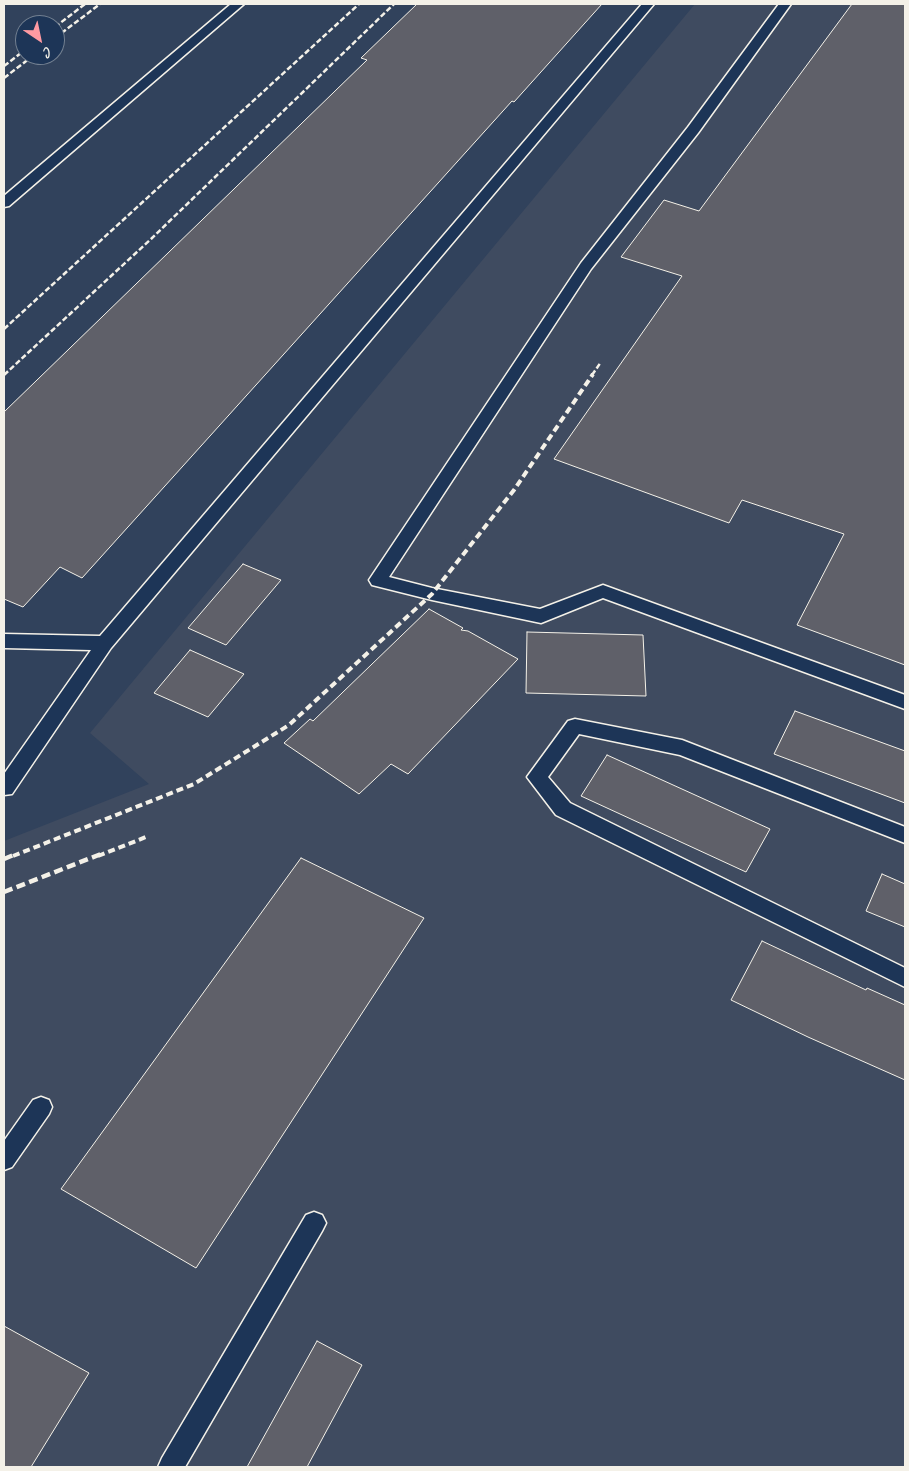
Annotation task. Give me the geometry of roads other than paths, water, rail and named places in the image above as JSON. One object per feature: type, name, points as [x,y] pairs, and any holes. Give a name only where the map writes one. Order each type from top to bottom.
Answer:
[{"type":"lane","points":[[4,203],[238,4]]},
{"type":"lane","points":[[5,788],[105,643],[648,4]]},
{"type":"lane","points":[[785,4],[693,130],[586,266],[378,580],[432,594],[542,616],[603,591],[905,702]]},
{"type":"lane","points":[[4,641],[105,643]]},
{"type":"lane","points":[[905,835],[682,748],[575,726],[537,777],[563,810],[905,978]]},
{"type":"lane","points":[[4,1159],[41,1106]]},
{"type":"lane","points":[[171,1467],[314,1222]]},
{"type":"railway","points":[[65,19],[85,4]]},
{"type":"railway","points":[[65,30],[100,4]]},
{"type":"railway","points":[[4,329],[359,4]]},
{"type":"railway","points":[[4,375],[151,239],[394,4]]},
{"type":"railway","points":[[4,66],[15,58]]},
{"type":"railway","points":[[4,78],[21,65]]},
{"type":"railway","points":[[592,375],[601,362]]},
{"type":"railway","points":[[13,856],[194,784],[289,725],[432,594],[514,490],[593,374]]},
{"type":"railway","points":[[98,856],[146,837]]},
{"type":"railway","points":[[4,859],[16,854]]},
{"type":"railway","points":[[4,892],[101,854]]}]
